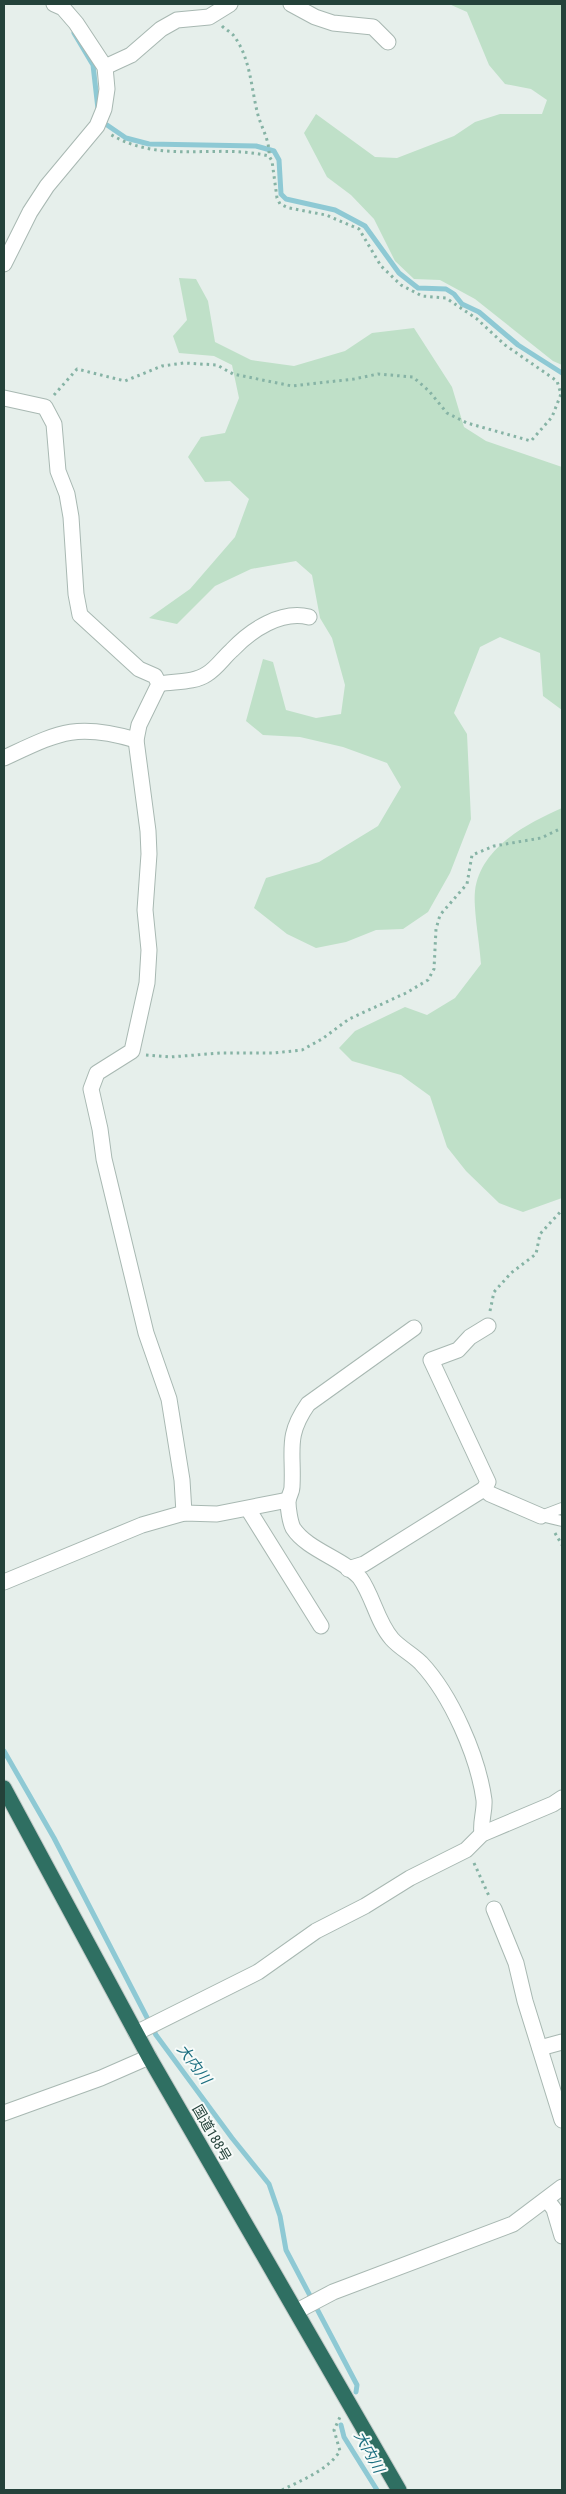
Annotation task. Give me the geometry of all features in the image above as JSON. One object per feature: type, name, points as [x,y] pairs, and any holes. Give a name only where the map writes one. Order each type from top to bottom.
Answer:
[{"type":"highway","name":"国道188号","points":[[4,1788],[149,2057],[399,2490]]},
{"type":"street","points":[[4,264],[30,212],[47,186],[97,126],[104,109],[107,89],[106,67],[64,8],[54,4]]},
{"type":"street","points":[[106,67],[131,55],[160,29],[177,20],[209,17],[230,4]]},
{"type":"street","points":[[291,4],[315,17],[333,22],[373,27],[388,42]]},
{"type":"street","points":[[4,398],[45,407],[54,424],[58,471],[70,510],[76,594],[80,615],[139,669],[155,676],[159,684]]},
{"type":"street","points":[[159,684],[205,675],[217,667],[232,649],[279,618],[297,614],[309,617]]},
{"type":"street","points":[[159,684],[138,725],[136,740],[148,831],[149,854],[145,910],[149,950],[148,983],[132,1051],[97,1073],[91,1089],[100,1129],[104,1159],[144,1324],[169,1399],[182,1480],[184,1513]]},
{"type":"street","points":[[4,758],[53,736],[82,730],[108,731],[136,740]]},
{"type":"street","points":[[348,1569],[364,1564],[484,1488],[488,1482],[431,1360],[458,1350],[470,1337],[488,1326]]},
{"type":"street","points":[[414,1328],[308,1404],[296,1421],[290,1445],[292,1489],[288,1500],[293,1527],[308,1542],[360,1578],[391,1638],[421,1663],[437,1683],[452,1710],[471,1752],[484,1802],[481,1824],[482,1834]]},
{"type":"street","points":[[484,1488],[490,1494],[541,1516]]},
{"type":"street","points":[[4,1582],[142,1525],[184,1513],[217,1514],[288,1500]]},
{"type":"street","points":[[248,1509],[321,1626]]},
{"type":"street","points":[[136,2033],[258,1972],[316,1931],[365,1906],[410,1878],[466,1850],[482,1834],[553,1804],[562,1798]]},
{"type":"street","points":[[494,1909],[516,1963],[562,2120]]},
{"type":"street","points":[[540,2048],[562,2042]]},
{"type":"street","points":[[4,2114],[101,2078],[149,2057]]},
{"type":"street","points":[[297,2311],[333,2292],[485,2237],[513,2224],[562,2187]]},
{"type":"street","points":[[547,2200],[554,2209],[562,2236]]},
{"type":"lane","points":[[541,1516],[562,1508]]},
{"type":"lane","points":[[541,1516],[562,1521]]},
{"type":"path","points":[[45,407],[77,369],[125,381],[162,366],[184,363],[217,365],[233,374],[292,386],[354,380],[378,374],[413,377],[447,413],[460,420],[531,441],[552,417],[561,394],[557,381],[505,345],[477,319],[465,313],[446,298],[422,296],[400,285],[381,266],[360,229],[326,214],[289,208],[280,204],[277,198],[269,144],[257,112],[252,82],[245,60],[234,36],[218,22],[214,14]]},
{"type":"path","points":[[97,126],[126,143],[150,149],[182,153],[236,152],[269,154]]},
{"type":"path","points":[[132,1051],[150,1056],[170,1057],[221,1053],[274,1053],[302,1050],[350,1020],[406,993],[428,980],[434,969],[436,929],[440,915],[467,884],[472,855],[494,846],[541,838],[562,828]]},
{"type":"path","points":[[488,1326],[494,1292],[536,1254],[540,1234],[562,1210]]},
{"type":"path","points":[[466,1850],[471,1856],[494,1909]]},
{"type":"path","points":[[282,2490],[327,2466],[336,2457],[340,2451],[334,2430],[349,2402]]},
{"type":"green space","points":[[449,4],[562,4],[562,365],[553,361],[475,299],[440,280],[414,279],[395,261],[374,219],[351,195],[327,177],[304,133],[316,114],[375,157],[397,158],[454,136],[475,122],[500,114],[542,114],[547,100],[531,89],[505,84],[489,65],[467,12]]},
{"type":"green space","points":[[179,278],[196,279],[208,301],[215,342],[251,360],[294,366],[345,351],[372,333],[414,328],[452,387],[464,427],[486,441],[562,467],[562,710],[543,696],[540,653],[500,637],[480,647],[454,713],[467,734],[471,819],[450,873],[428,912],[403,929],[376,930],[346,942],[316,948],[287,934],[254,908],[266,878],[319,862],[378,826],[401,787],[387,763],[343,747],[300,737],[263,735],[246,721],[263,659],[273,662],[286,710],[316,718],[341,714],[345,685],[332,638],[320,618],[312,575],[296,561],[251,569],[215,586],[177,624],[149,618],[190,589],[235,537],[249,499],[230,481],[205,482],[188,457],[201,437],[225,433],[239,398],[232,365],[214,356],[179,353],[173,336],[187,320]]},
{"type":"green space","points":[[562,808],[562,1198],[523,1212],[499,1203],[466,1171],[447,1147],[430,1096],[401,1075],[352,1061],[339,1048],[355,1031],[405,1007],[427,1015],[455,998],[481,964],[475,891],[479,876],[486,862],[507,839],[534,822]]},
{"type":"waterway","points":[[74,33],[93,65],[98,109]]},
{"type":"waterway","points":[[107,125],[126,138],[149,144],[256,146],[274,151],[279,160],[281,194],[286,199],[335,210],[365,226],[399,273],[418,288],[446,289],[454,294],[462,304],[479,312],[518,345],[562,373]]},
{"type":"waterway","name":"大内川","points":[[4,1751],[54,1838],[156,2035],[232,2138],[269,2184],[280,2216],[286,2250],[357,2385],[356,2392]]},
{"type":"waterway","name":"大内川","points":[[341,2425],[344,2437],[377,2490]]}]
